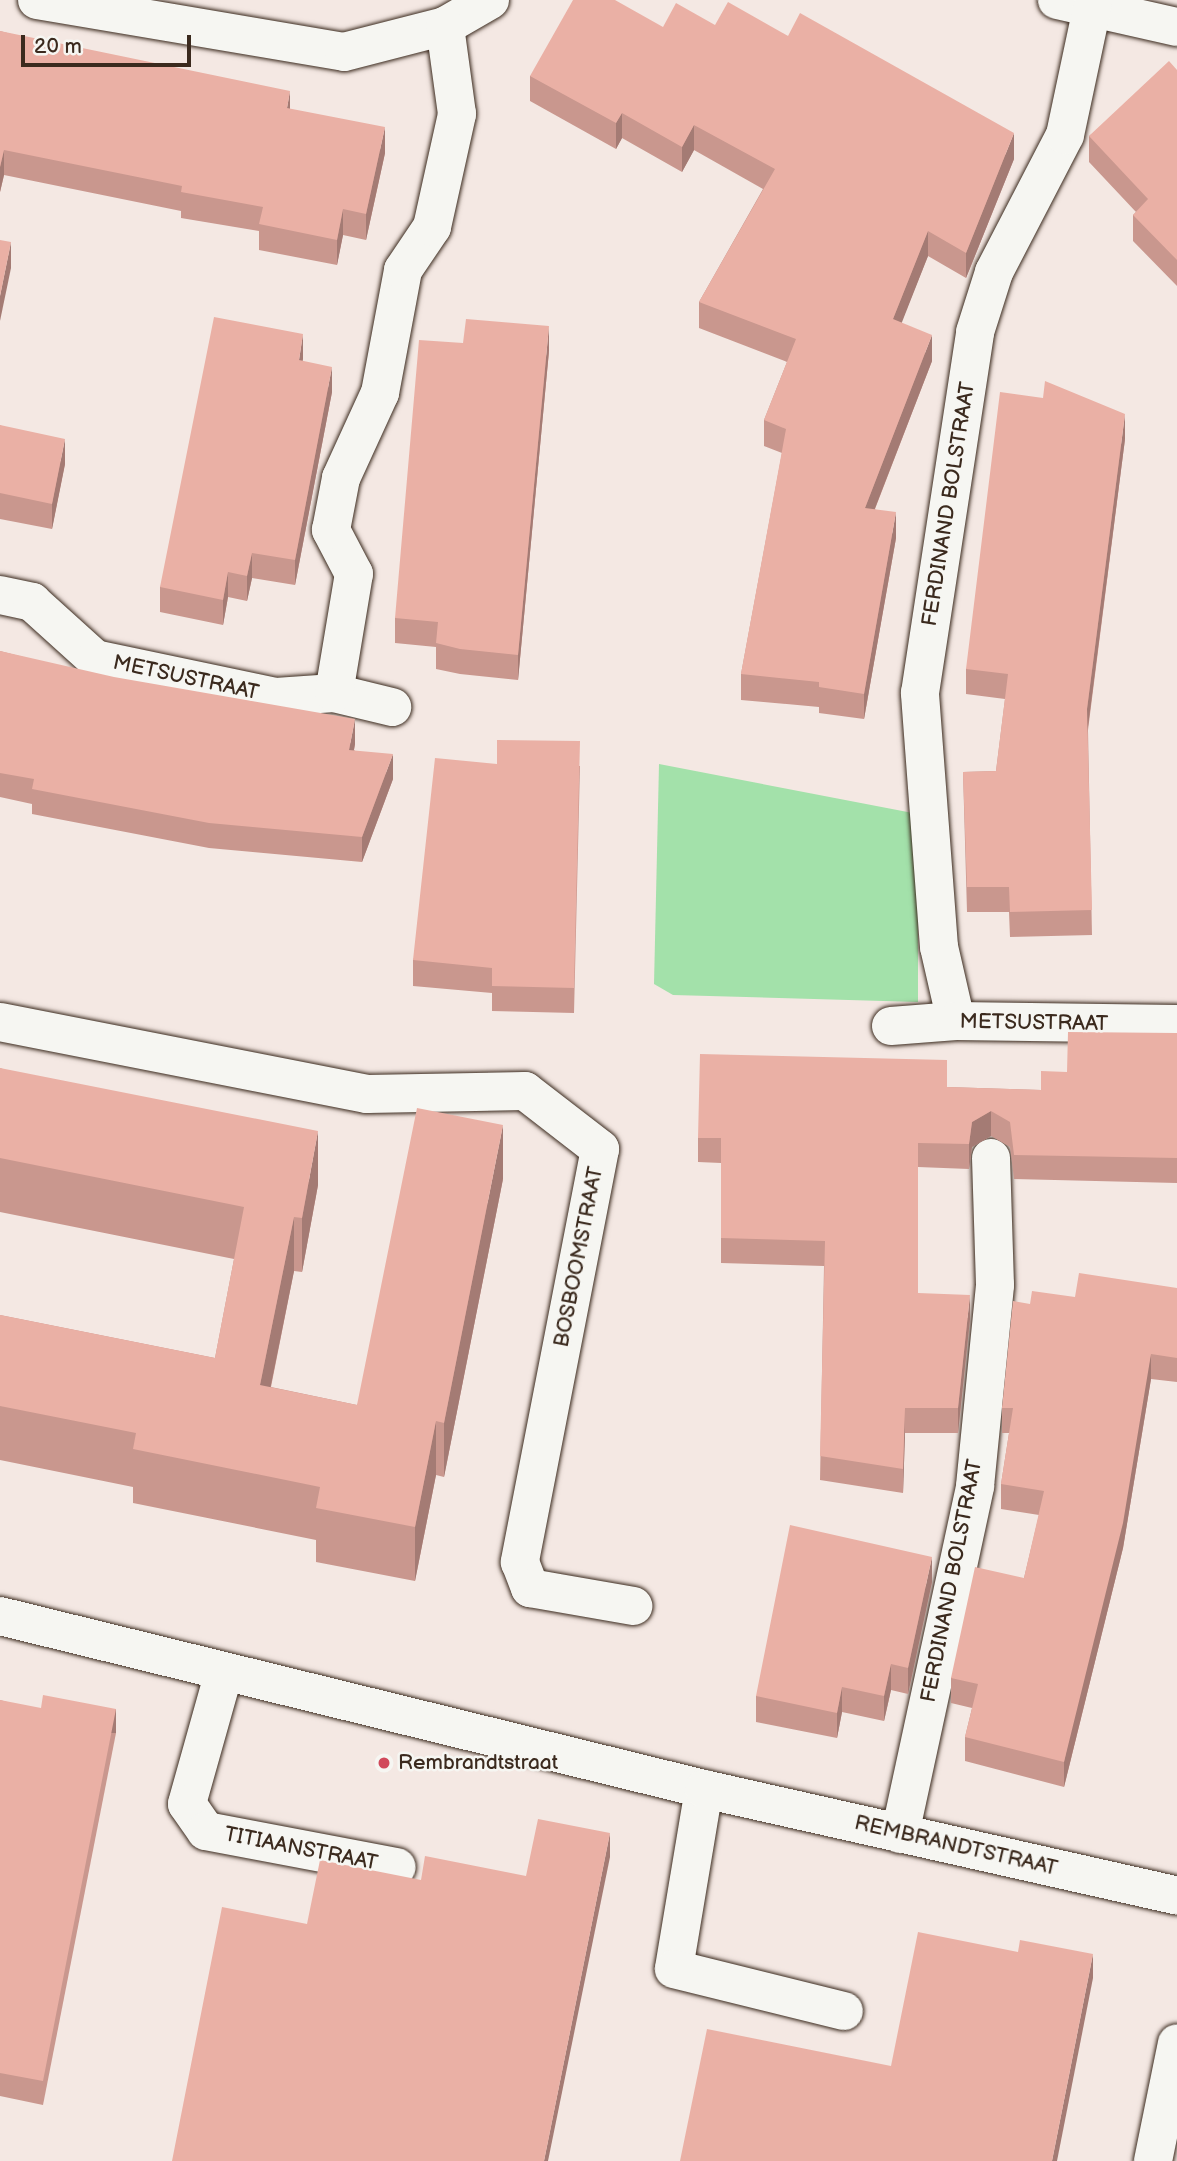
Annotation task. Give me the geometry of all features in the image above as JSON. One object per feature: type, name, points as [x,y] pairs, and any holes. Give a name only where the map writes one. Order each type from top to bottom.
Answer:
[{"type":"street","points":[[37,0],[344,52],[445,26],[490,0]]},
{"type":"street","points":[[1075,4],[1177,27]]},
{"type":"street","name":"FERDINAND BOLSTRAAT","points":[[956,1021],[939,947],[920,693],[975,332],[994,272],[1065,135],[1075,4]]},
{"type":"street","points":[[334,693],[354,574],[331,530],[341,478],[380,393],[403,270],[432,227],[457,114],[445,26]]},
{"type":"street","name":"METSUSTRAAT","points":[[0,595],[32,602],[95,659],[276,697],[334,693],[393,707]]},
{"type":"street","name":"METSUSTRAAT","points":[[891,1026],[956,1021],[1177,1024]]},
{"type":"street","name":"BOSBOOMSTRAAT","points":[[0,1023],[367,1094],[525,1091],[600,1149],[520,1562],[530,1588],[633,1606]]},
{"type":"street","name":"FERDINAND BOLSTRAAT","points":[[900,1833],[975,1486],[995,1284],[991,1158]]},
{"type":"street","name":"REMBRANDTSTRAAT","points":[[0,1616],[704,1789],[1177,1896]]},
{"type":"street","name":"TITIAANSTRAAT","points":[[223,1672],[187,1804],[206,1831],[397,1867]]},
{"type":"street","points":[[704,1789],[674,1969],[844,2011]]},
{"type":"street","points":[[1153,2161],[1177,2043]]},
{"type":"green space","points":[[659,764],[918,814],[918,1002],[673,995],[654,984]]},
{"type":"building","points":[[573,0],[615,0],[663,27],[676,3],[715,25],[728,2],[788,36],[800,13],[1014,133],[966,253],[928,231],[893,319],[932,335],[865,508],[896,512],[864,694],[819,687],[819,682],[741,674],[786,429],[764,420],[796,339],[699,302],[775,169],[694,125],[682,147],[622,113],[616,123],[530,76]]},
{"type":"building","points":[[0,31],[290,91],[287,108],[385,127],[366,214],[343,209],[337,240],[259,224],[263,207],[181,192],[182,186],[4,150],[0,167]]},
{"type":"building","points":[[1169,61],[1177,70],[1177,260],[1133,215],[1148,199],[1089,136]]},
{"type":"building","points":[[0,240],[11,242],[0,296]]},
{"type":"building","points":[[214,317],[303,334],[299,360],[332,367],[295,560],[252,553],[247,576],[228,572],[223,600],[160,587]]},
{"type":"building","points":[[466,319],[549,326],[518,655],[460,649],[436,643],[438,622],[395,618],[419,340],[463,343]]},
{"type":"building","points":[[1045,381],[1125,414],[1087,709],[1092,910],[1010,912],[1009,887],[967,887],[963,772],[996,771],[1008,674],[966,669],[1000,392],[1043,398]]},
{"type":"building","points":[[0,425],[65,439],[52,504],[0,493]]},
{"type":"building","points":[[0,651],[114,677],[355,719],[349,750],[393,754],[362,837],[209,823],[32,789],[34,779],[0,773]]},
{"type":"building","points":[[497,740],[580,741],[574,988],[492,986],[492,968],[413,960],[435,758],[497,764]]},
{"type":"building","points":[[1068,1032],[1177,1033],[1177,1158],[1014,1155],[1010,1122],[991,1111],[972,1122],[969,1144],[918,1143],[918,1293],[970,1295],[958,1408],[905,1408],[903,1469],[820,1456],[825,1241],[721,1238],[721,1138],[698,1138],[700,1054],[947,1060],[947,1087],[1041,1090],[1041,1071],[1067,1072]]},
{"type":"building","points":[[0,1068],[318,1131],[302,1218],[294,1217],[260,1385],[357,1405],[417,1108],[503,1125],[444,1423],[436,1421],[415,1527],[316,1508],[320,1487],[133,1449],[136,1433],[0,1406],[0,1315],[215,1358],[244,1207],[0,1158]]},
{"type":"building","points":[[1079,1273],[1177,1288],[1177,1358],[1151,1354],[1123,1523],[1064,1762],[965,1737],[978,1684],[951,1678],[975,1567],[1024,1578],[1044,1491],[1001,1484],[1013,1408],[1002,1408],[1013,1301],[1030,1304],[1032,1291],[1075,1297]]},
{"type":"building","points":[[790,1525],[932,1557],[908,1668],[891,1664],[884,1696],[842,1687],[837,1713],[756,1696]]},
{"type":"building","points":[[43,1695],[116,1709],[43,2081],[0,2073],[0,1700],[41,1708]]},
{"type":"building","points":[[538,1819],[610,1833],[544,2161],[172,2161],[222,1907],[307,1924],[320,1860],[421,1880],[425,1856],[526,1876]]},
{"type":"building","points":[[918,1932],[1018,1952],[1020,1940],[1093,1954],[1052,2161],[680,2161],[707,2029],[891,2066]]},
{"type":"place","name":"Rembrandtstraat","points":[[384,1763]]}]
